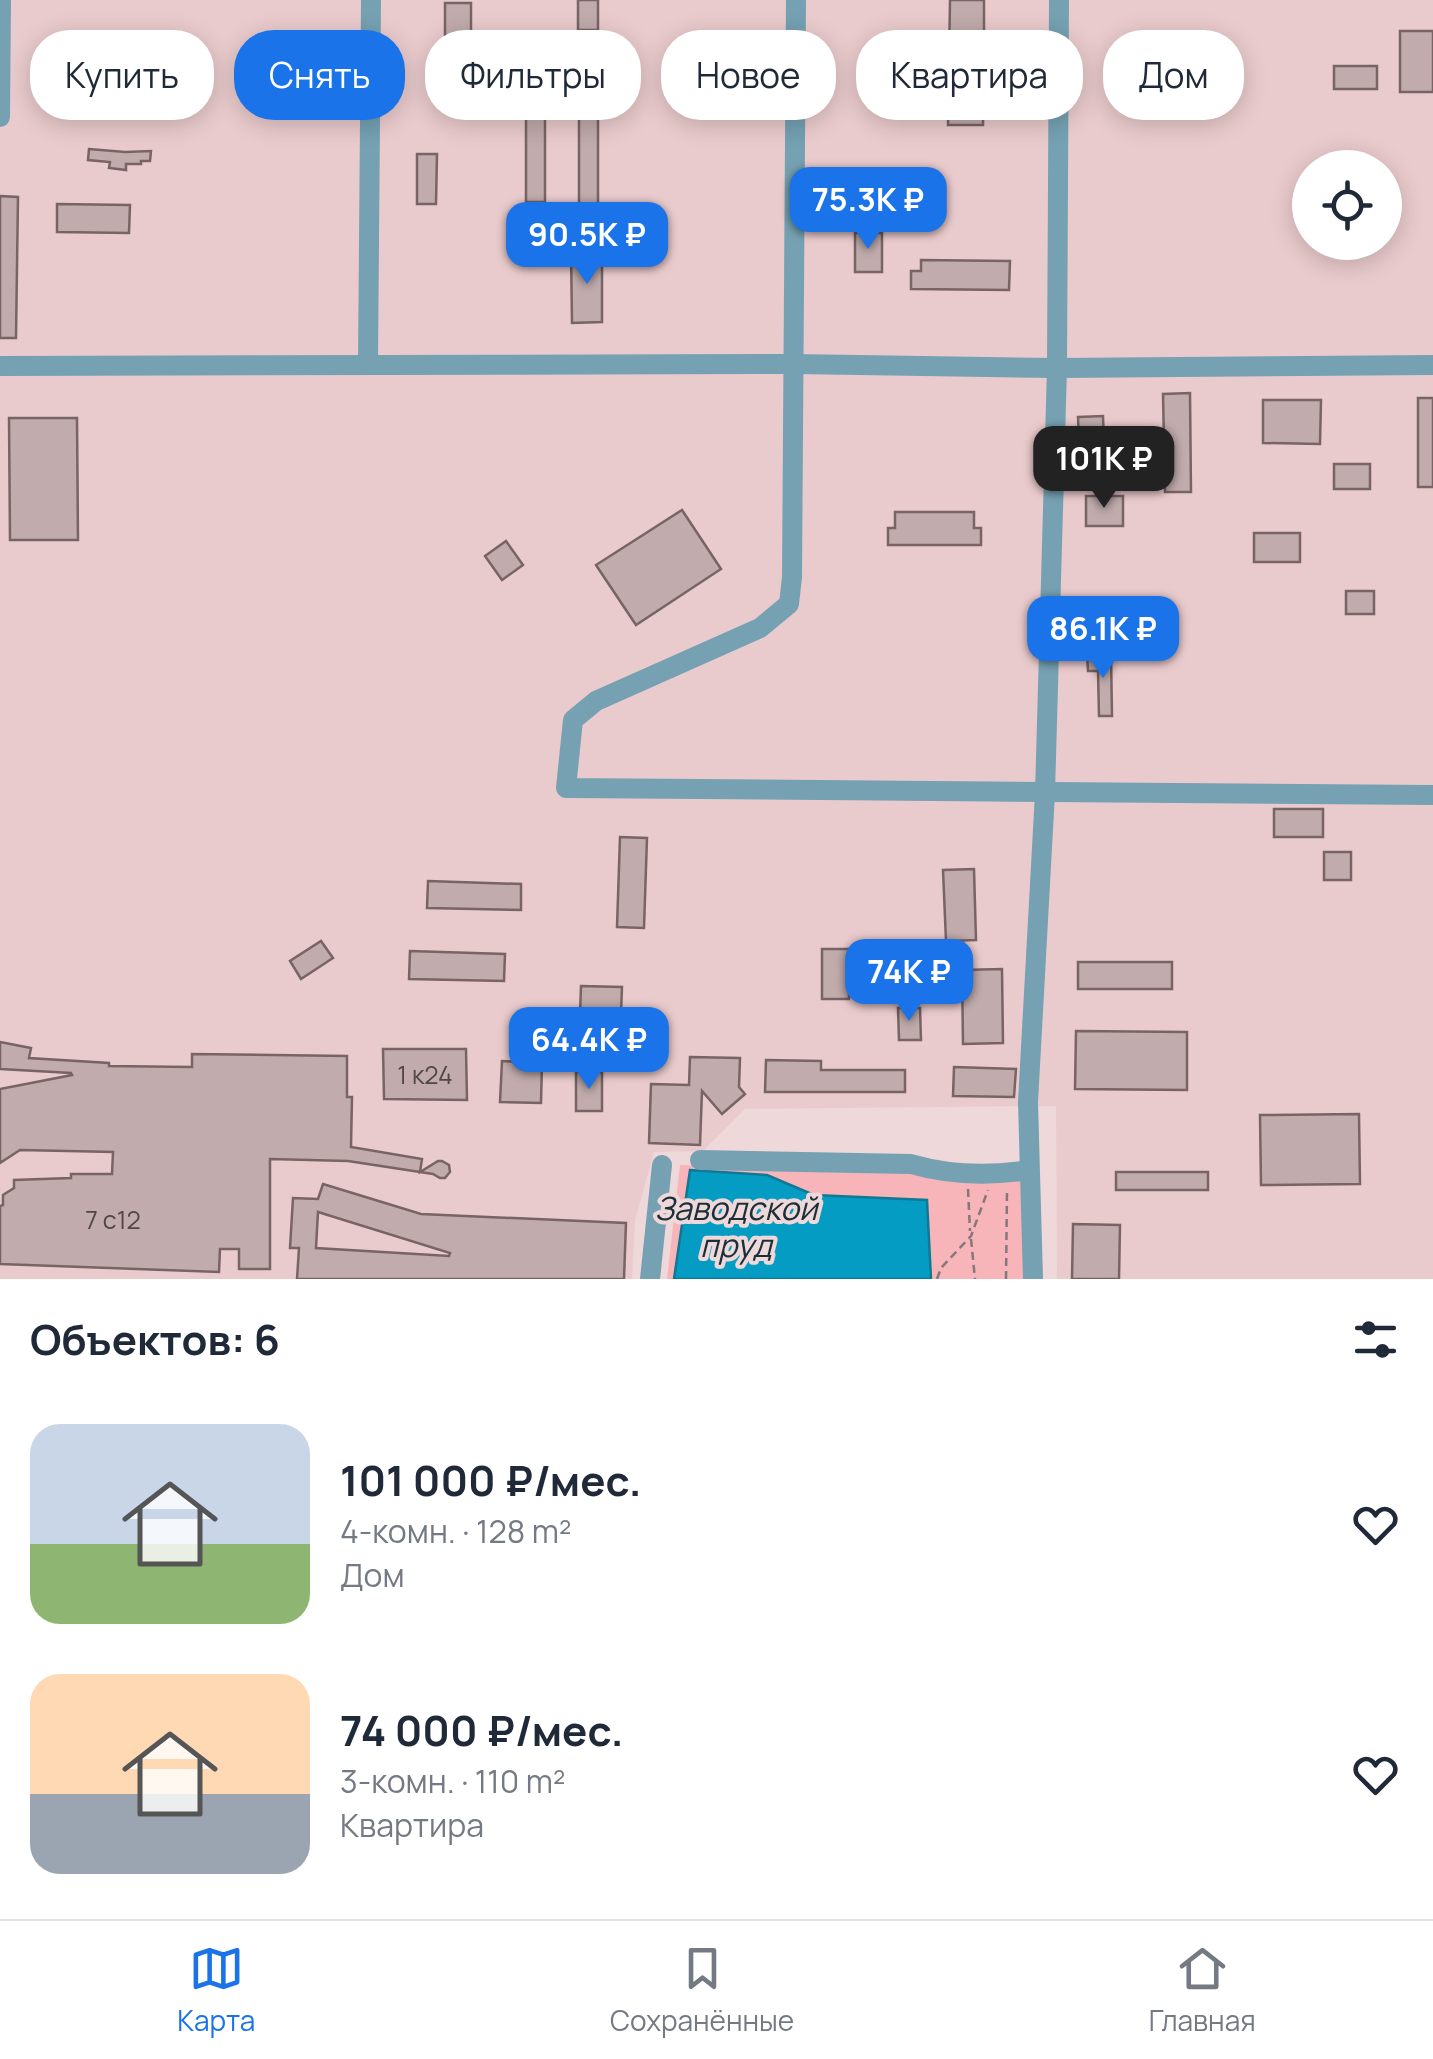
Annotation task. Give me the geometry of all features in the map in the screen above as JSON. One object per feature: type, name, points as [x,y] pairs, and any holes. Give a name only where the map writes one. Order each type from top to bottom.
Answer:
[{"type":"lane","points":[[0,117],[1,0]]},
{"type":"lane","points":[[368,364],[372,0]]},
{"type":"lane","points":[[796,0],[789,604],[760,628],[596,702],[572,720],[566,788],[1433,795]]},
{"type":"lane","points":[[1033,1279],[1028,1102],[1045,793],[1057,368],[1059,0]]},
{"type":"lane","points":[[0,366],[1433,365]]},
{"type":"lane","points":[[700,1160],[911,1164],[934,1171],[1000,1174],[1029,1170]]},
{"type":"lane","points":[[650,1279],[662,1165]]},
{"type":"path","points":[[968,1173],[975,1279]]},
{"type":"path","points":[[937,1279],[941,1268],[970,1236],[1000,1174]]},
{"type":"path","points":[[1000,1174],[1006,1279]]},
{"type":"shaded area","points":[[0,0],[1433,0],[1433,1279],[1057,1279],[1056,1106],[745,1109],[703,1151],[654,1152],[635,1221],[632,1279],[0,1279]]},
{"type":"shaded area","points":[[680,1165],[1024,1176],[1027,1279],[667,1279]]},
{"type":"water","name":"Заводской пруд","points":[[690,1170],[767,1175],[814,1195],[927,1200],[931,1279],[674,1279]]},
{"type":"building","points":[[578,0],[598,0],[598,30],[578,30]]},
{"type":"building","points":[[950,0],[984,0],[984,30],[950,30]]},
{"type":"building","points":[[445,3],[471,3],[471,30],[445,30]]},
{"type":"building","points":[[1400,31],[1433,31],[1433,92],[1400,92]]},
{"type":"building","points":[[1334,66],[1377,66],[1377,89],[1334,89]]},
{"type":"building","points":[[526,120],[545,120],[545,202],[526,202]]},
{"type":"building","points":[[579,120],[598,120],[598,211],[579,211]]},
{"type":"building","points":[[948,120],[983,120],[983,125],[948,125]]},
{"type":"building","points":[[89,149],[151,151],[150,161],[126,164],[126,170],[109,168],[110,162],[88,160]]},
{"type":"building","points":[[417,154],[437,154],[436,204],[417,204]]},
{"type":"building","points":[[0,196],[18,197],[16,338],[0,338]]},
{"type":"building","points":[[57,204],[130,205],[129,233],[57,232]]},
{"type":"building","points":[[855,233],[882,233],[882,272],[855,272]]},
{"type":"building","points":[[571,251],[602,251],[602,322],[572,323]]},
{"type":"building","points":[[921,260],[1010,261],[1009,290],[911,289],[911,271],[921,271]]},
{"type":"building","points":[[1190,393],[1191,492],[1165,492],[1163,394]]},
{"type":"building","points":[[1418,398],[1433,398],[1433,487],[1418,487]]},
{"type":"building","points":[[1263,400],[1321,400],[1320,444],[1263,443]]},
{"type":"building","points":[[1103,416],[1104,442],[1079,443],[1078,417]]},
{"type":"building","points":[[9,418],[77,418],[78,540],[10,540]]},
{"type":"building","points":[[1334,464],[1370,464],[1370,489],[1334,489]]},
{"type":"building","points":[[1086,496],[1123,496],[1123,526],[1086,526]]},
{"type":"building","points":[[682,510],[721,569],[636,625],[596,565]]},
{"type":"building","points":[[895,512],[974,512],[974,528],[981,528],[981,545],[888,545],[888,528],[895,528]]},
{"type":"building","points":[[1254,533],[1300,533],[1300,562],[1254,562]]},
{"type":"building","points":[[506,541],[523,565],[502,580],[485,556]]},
{"type":"building","points":[[1346,591],[1374,591],[1374,614],[1346,614]]},
{"type":"building","points":[[1087,654],[1111,654],[1112,716],[1099,716],[1098,671],[1088,671]]},
{"type":"building","points":[[1274,809],[1323,809],[1323,837],[1274,837]]},
{"type":"building","points":[[620,837],[647,838],[644,928],[617,927]]},
{"type":"building","points":[[1324,852],[1351,852],[1351,880],[1324,880]]},
{"type":"building","points":[[974,869],[976,940],[946,941],[943,870]]},
{"type":"building","points":[[428,881],[521,884],[521,910],[427,908]]},
{"type":"building","points":[[321,941],[333,958],[301,979],[290,961]]},
{"type":"building","points":[[822,949],[849,949],[849,999],[822,999]]},
{"type":"building","points":[[410,951],[505,954],[504,981],[409,979]]},
{"type":"building","points":[[1078,962],[1172,962],[1172,989],[1078,989]]},
{"type":"building","points":[[1002,969],[1003,1043],[963,1044],[962,970]]},
{"type":"building","points":[[581,986],[622,987],[621,1014],[580,1014]]},
{"type":"building","points":[[898,1008],[920,1008],[921,1040],[899,1040]]},
{"type":"building","points":[[1076,1031],[1187,1032],[1187,1090],[1075,1089]]},
{"type":"building","points":[[0,1042],[31,1048],[29,1058],[109,1066],[192,1067],[192,1054],[347,1056],[347,1097],[352,1097],[351,1147],[422,1159],[420,1172],[442,1161],[449,1165],[450,1172],[440,1178],[348,1161],[270,1159],[270,1269],[239,1269],[239,1249],[220,1249],[219,1272],[0,1264],[0,1206],[3,1195],[14,1188],[14,1180],[112,1174],[113,1152],[20,1150],[0,1163],[0,1089],[72,1075],[0,1069]]},
{"type":"building","points":[[383,1049],[466,1049],[467,1100],[384,1099]]},
{"type":"building","points":[[690,1057],[740,1058],[739,1087],[745,1094],[722,1114],[702,1091],[700,1145],[649,1143],[651,1084],[689,1085]]},
{"type":"building","points":[[766,1060],[821,1061],[821,1070],[905,1070],[905,1092],[765,1092]]},
{"type":"building","points":[[502,1061],[542,1063],[541,1103],[500,1102]]},
{"type":"building","points":[[954,1067],[1016,1069],[1014,1097],[953,1096]]},
{"type":"building","points":[[576,1072],[602,1072],[602,1111],[576,1111]]},
{"type":"building","points":[[1359,1114],[1360,1184],[1261,1185],[1260,1115]]},
{"type":"building","points":[[1116,1172],[1208,1172],[1208,1190],[1116,1190]]},
{"type":"building","points":[[323,1184],[421,1214],[626,1223],[624,1279],[297,1279],[299,1248],[290,1248],[293,1198],[318,1199]],"holes":[[[318,1212],[450,1253],[449,1256],[316,1248]]]},
{"type":"building","points":[[1073,1224],[1120,1225],[1119,1279],[1072,1279]]}]
